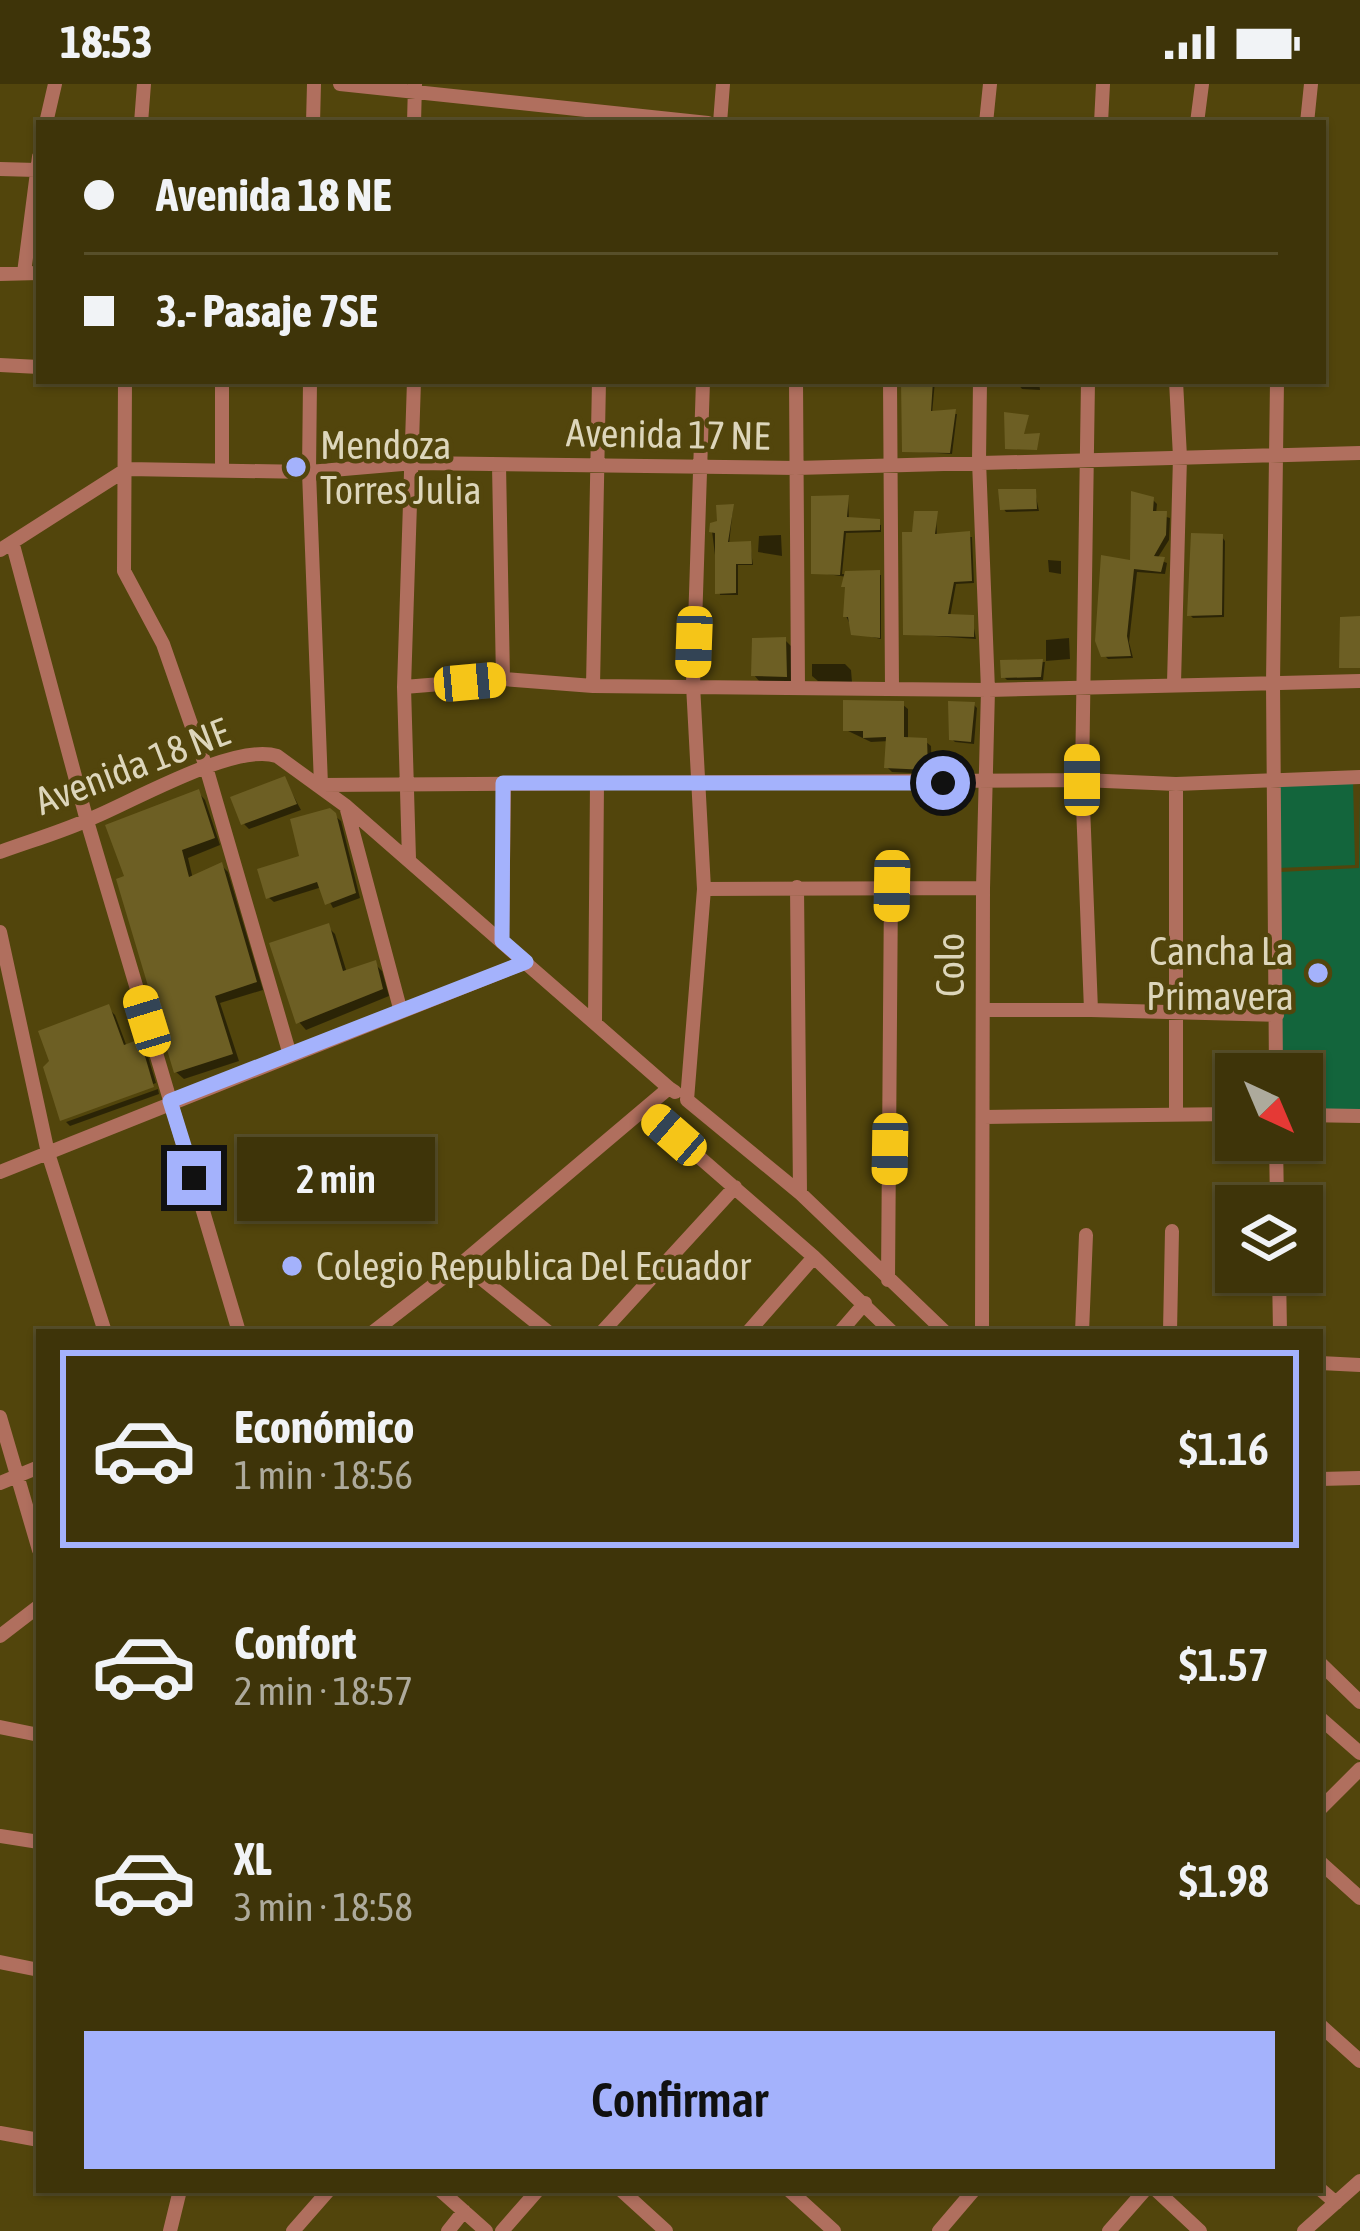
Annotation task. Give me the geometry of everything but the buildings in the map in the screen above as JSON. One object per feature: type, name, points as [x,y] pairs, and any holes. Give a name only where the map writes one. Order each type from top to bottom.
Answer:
[{"type":"street","points":[[47,120],[55,84]]},
{"type":"street","points":[[141,120],[144,84]]},
{"type":"street","points":[[314,84],[314,120]]},
{"type":"street","points":[[340,84],[415,89],[598,118],[642,120]]},
{"type":"street","points":[[720,120],[723,84]]},
{"type":"street","points":[[986,120],[990,84]]},
{"type":"street","points":[[1101,120],[1103,84]]},
{"type":"street","points":[[1197,120],[1202,84]]},
{"type":"street","points":[[1306,120],[1311,84]]},
{"type":"street","points":[[414,120],[415,89]]},
{"type":"street","points":[[0,169],[36,163]]},
{"type":"street","points":[[0,274],[32,273],[36,200]]},
{"type":"street","points":[[0,365],[36,367]]},
{"type":"street","points":[[125,384],[124,571],[163,644],[206,767],[290,1054]]},
{"type":"street","points":[[222,384],[222,469]]},
{"type":"street","points":[[310,384],[321,785],[1082,780],[1177,784],[1360,777]]},
{"type":"street","points":[[409,859],[404,687],[414,384]]},
{"type":"street","points":[[593,686],[598,384]]},
{"type":"street","points":[[687,1100],[704,889],[692,685],[703,384]]},
{"type":"street","points":[[796,384],[798,687]]},
{"type":"street","points":[[890,384],[892,689]]},
{"type":"street","name":"Colo","points":[[980,384],[988,690],[982,1329]]},
{"type":"street","points":[[1088,384],[1082,780],[1091,1010]]},
{"type":"street","points":[[1174,683],[1180,457],[1176,384]]},
{"type":"street","points":[[1276,1053],[1277,384]]},
{"type":"street","name":"Avenida 17 NE","points":[[127,469],[309,472],[414,464],[796,468],[1360,453]]},
{"type":"street","points":[[499,466],[503,679]]},
{"type":"street","points":[[127,469],[7,547],[238,1329]]},
{"type":"street","points":[[404,687],[503,679],[593,686],[988,690],[1360,681]]},
{"type":"street","name":"Avenida 18 NE","points":[[0,852],[87,821],[206,767],[264,752],[277,755],[321,785],[669,1088],[800,1193],[942,1329]]},
{"type":"street","points":[[502,941],[503,783]]},
{"type":"street","points":[[595,1022],[597,783]]},
{"type":"street","points":[[1176,1112],[1177,784]]},
{"type":"street","points":[[346,806],[401,1012]]},
{"type":"street","points":[[888,1280],[892,886]]},
{"type":"street","points":[[797,887],[800,1193]]},
{"type":"street","points":[[704,889],[983,888]]},
{"type":"street","points":[[0,932],[48,1153],[104,1329]]},
{"type":"street","points":[[0,1172],[526,962]]},
{"type":"street","points":[[984,1010],[1276,1015]]},
{"type":"street","points":[[378,1329],[669,1088]]},
{"type":"street","points":[[644,1109],[889,1329]]},
{"type":"street","points":[[984,1117],[1215,1113]]},
{"type":"street","points":[[1323,1115],[1360,1116]]},
{"type":"street","points":[[605,1329],[735,1187]]},
{"type":"street","points":[[1170,1329],[1172,1231]]},
{"type":"street","points":[[1082,1329],[1086,1234]]},
{"type":"street","points":[[751,1329],[814,1257]]},
{"type":"street","points":[[462,1264],[544,1329]]},
{"type":"street","points":[[1279,1293],[1280,1329]]},
{"type":"street","points":[[843,1329],[865,1303]]},
{"type":"street","points":[[1323,1363],[1360,1365]]},
{"type":"street","points":[[0,1417],[36,1539]]},
{"type":"street","points":[[0,1483],[36,1469]]},
{"type":"street","points":[[1323,1479],[1360,1478]]},
{"type":"street","points":[[0,1636],[36,1608]]},
{"type":"street","points":[[1323,1665],[1358,1694]]},
{"type":"street","points":[[1323,1721],[1360,1754]]},
{"type":"street","points":[[0,1726],[36,1734]]},
{"type":"street","points":[[1323,1806],[1360,1769]]},
{"type":"street","points":[[0,1836],[36,1842]]},
{"type":"street","points":[[1323,1865],[1360,1898]]},
{"type":"street","points":[[0,1962],[36,1969]]},
{"type":"street","points":[[1323,2028],[1360,2061]]},
{"type":"street","points":[[0,2133],[36,2139]]},
{"type":"street","points":[[1304,2231],[1360,2181]]},
{"type":"street","points":[[1323,2191],[1336,2203]]},
{"type":"street","points":[[170,2231],[179,2193]]},
{"type":"street","points":[[292,2231],[326,2193]]},
{"type":"street","points":[[443,2193],[486,2231]]},
{"type":"street","points":[[502,2231],[535,2193]]},
{"type":"street","points":[[624,2193],[666,2231]]},
{"type":"street","points":[[792,2193],[834,2231]]},
{"type":"street","points":[[939,2231],[971,2193]]},
{"type":"street","points":[[1109,2231],[1142,2193]]},
{"type":"street","points":[[1159,2193],[1200,2231]]},
{"type":"street","points":[[448,2231],[464,2212]]},
{"type":"green space","points":[[1353,781],[1355,865],[1277,868],[1279,785]]},
{"type":"green space","name":"Cancha La Primavera","points":[[1360,787],[1360,1113],[1323,1114],[1323,1053],[1274,1053],[1280,872],[1359,868]]},
{"type":"place","name":"Mendoza Torres Julia","points":[[296,467]]},
{"type":"place","name":"Cancha La Primavera","points":[[1318,973]]},
{"type":"place","name":"Colegio Republica Del Ecuador","points":[[292,1266]]},
{"type":"route","points":[[194,1178],[170,1101],[526,962],[502,941],[503,783],[943,783]]}]
